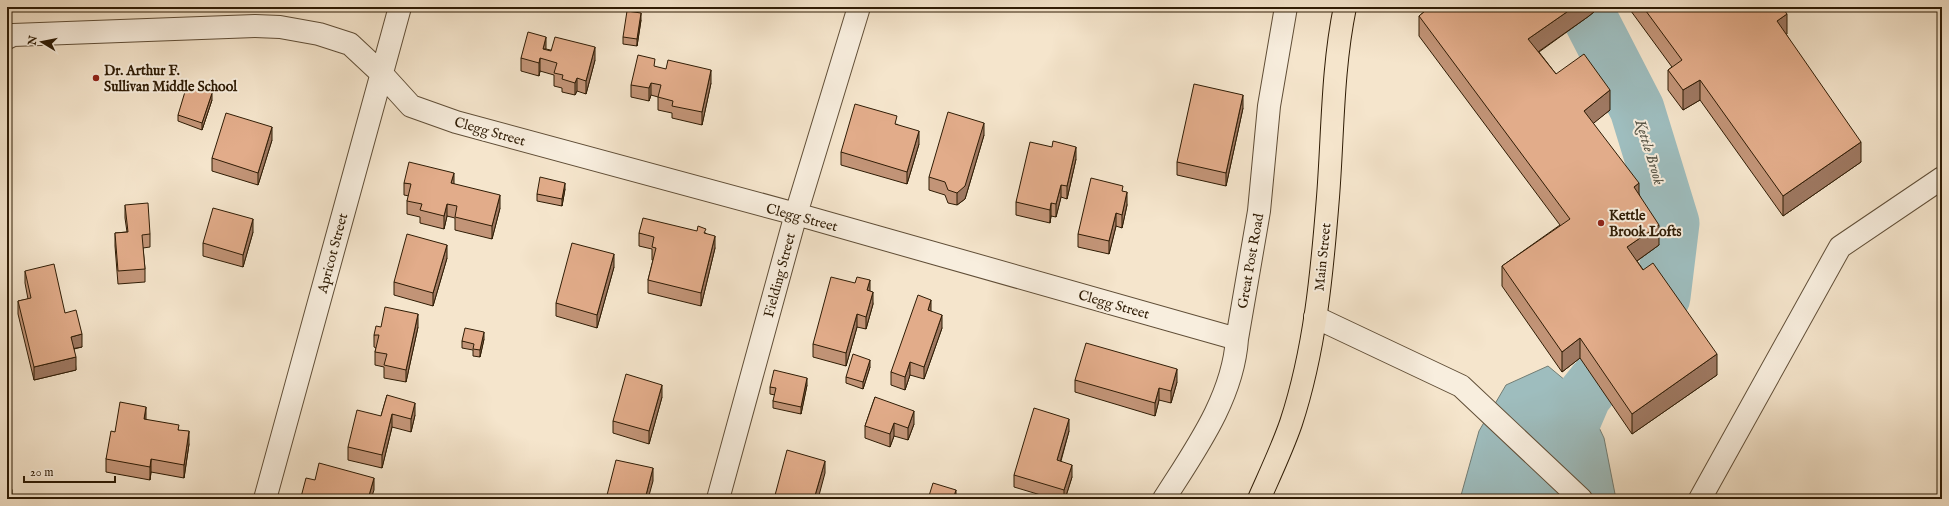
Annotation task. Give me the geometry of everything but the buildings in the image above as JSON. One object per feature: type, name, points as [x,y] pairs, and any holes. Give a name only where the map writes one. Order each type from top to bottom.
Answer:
[{"type":"highway","name":"Main Street","points":[[1259,499],[1290,423],[1301,389],[1316,317],[1328,198],[1338,47],[1344,7]]},
{"type":"street","name":"Apricot Street","points":[[265,499],[400,7]]},
{"type":"street","name":"Fielding Street","points":[[718,499],[796,214],[859,7]]},
{"type":"street","name":"Great Post Road","points":[[1164,499],[1216,411],[1233,364],[1259,211],[1269,106],[1286,7]]},
{"type":"street","name":"Clegg Street","points":[[9,33],[280,26],[320,34],[350,44],[382,73],[410,106],[456,122],[796,214],[1237,339]]},
{"type":"street","points":[[1700,499],[1840,247],[1942,178]]},
{"type":"street","points":[[1316,317],[1461,386],[1581,499]]},
{"type":"water","points":[[1548,366],[1584,396],[1604,438],[1616,499],[1460,499],[1479,431],[1506,385]]},
{"type":"waterway","name":"Kettle Brook","points":[[1589,16],[1637,109],[1672,223],[1663,297]]},
{"type":"waterway","name":"Kettle Brook","points":[[1540,499],[1584,396],[1596,381]]},
{"type":"place","name":"Dr. Arthur F. Sullivan Middle School","points":[[96,78]]},
{"type":"place","name":"Kettle Brook Lofts","points":[[1601,223]]}]
